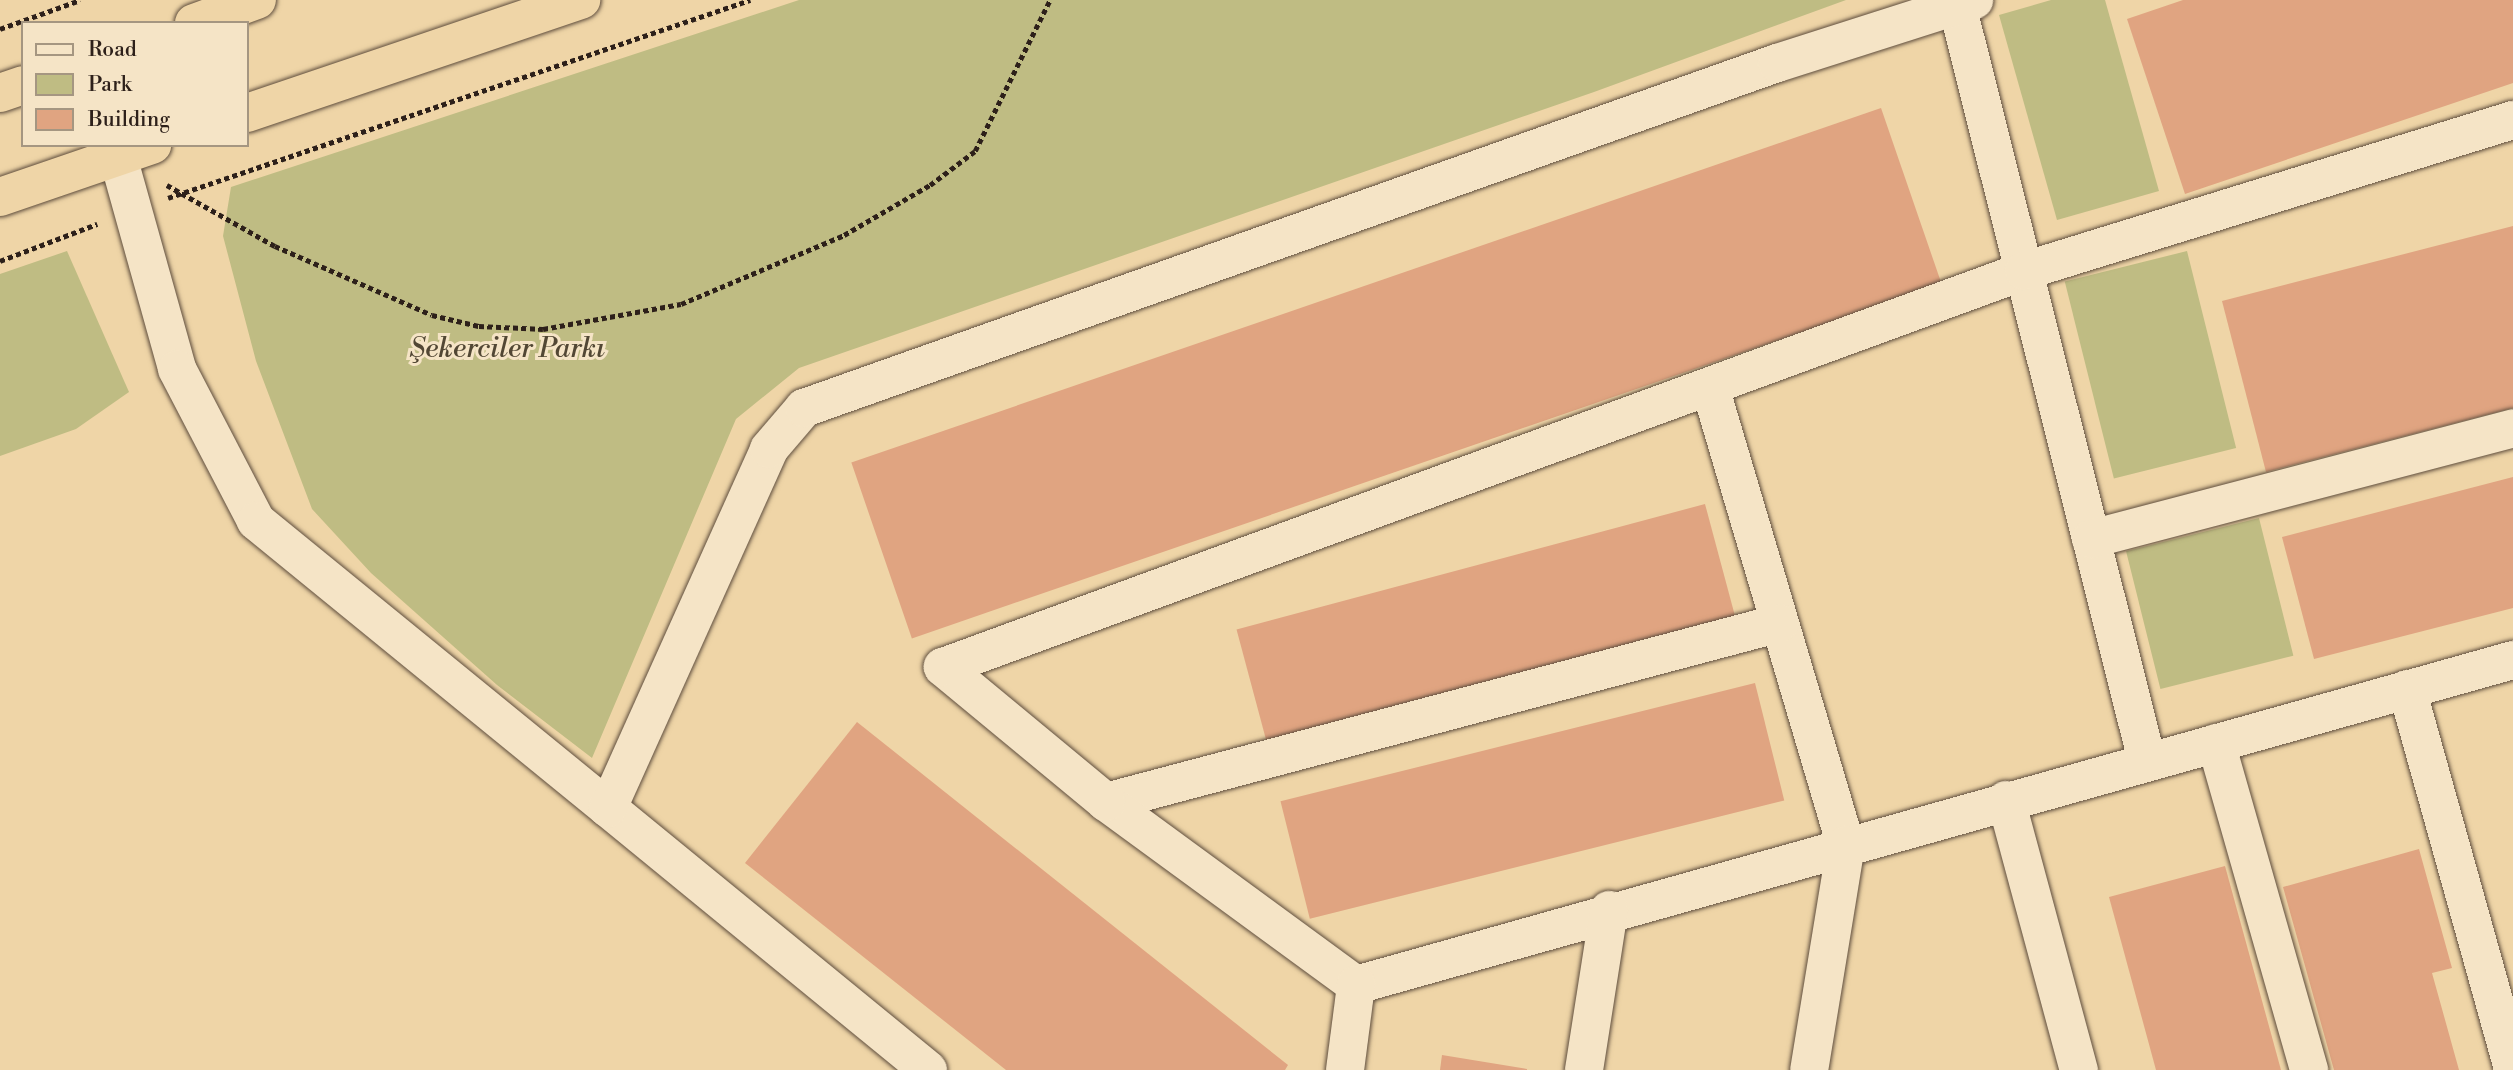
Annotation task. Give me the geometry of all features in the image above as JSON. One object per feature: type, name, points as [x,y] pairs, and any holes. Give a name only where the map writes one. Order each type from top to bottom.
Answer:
[{"type":"highway","points":[[199,21],[257,0]]},
{"type":"highway","points":[[248,113],[581,0]]},
{"type":"highway","points":[[0,93],[21,86]]},
{"type":"highway","points":[[0,197],[135,151]]},
{"type":"street","points":[[608,808],[769,449],[804,408],[1764,68],[1965,3],[2024,271],[2147,761]]},
{"type":"street","points":[[1356,985],[1106,802],[943,667],[2024,271],[2513,120]]},
{"type":"street","points":[[135,151],[133,211],[177,369],[256,521],[928,1070]]},
{"type":"street","points":[[1710,387],[1846,845],[1810,1070]]},
{"type":"street","points":[[2091,539],[2513,428]]},
{"type":"street","points":[[1106,802],[1780,623]]},
{"type":"street","points":[[1356,985],[1609,910],[2513,660]]},
{"type":"street","points":[[2407,689],[2513,1069]]},
{"type":"street","points":[[2216,743],[2309,1070]]},
{"type":"street","points":[[2006,800],[2079,1070]]},
{"type":"street","points":[[1584,1070],[1609,910]]},
{"type":"street","points":[[1345,1070],[1356,985]]},
{"type":"path","points":[[22,21],[80,0]]},
{"type":"path","points":[[0,261],[182,193],[750,0]]},
{"type":"path","points":[[135,151],[182,193],[275,246],[432,315],[479,326],[543,329],[681,303],[844,235],[930,185],[975,151],[1050,0]]},
{"type":"path","points":[[0,29],[21,21]]},
{"type":"green space","name":"Şekerciler Parkı","points":[[799,0],[1846,0],[1594,92],[799,368],[736,419],[592,758],[497,685],[371,573],[312,509],[256,361],[223,236],[231,187]]},
{"type":"green space","points":[[2051,0],[2105,0],[2159,191],[2057,220],[1999,15]]},
{"type":"green space","points":[[67,251],[129,392],[76,429],[0,456],[0,274]]},
{"type":"green space","points":[[2187,251],[2236,448],[2114,478],[2065,281]]},
{"type":"green space","points":[[2259,518],[2293,656],[2160,689],[2126,551]]},
{"type":"building","points":[[2183,0],[2513,0],[2513,83],[2185,194],[2127,19]]},
{"type":"building","points":[[1881,108],[1942,284],[912,638],[851,463]]},
{"type":"building","points":[[2513,226],[2513,408],[2266,472],[2222,301]]},
{"type":"building","points":[[2513,477],[2513,608],[2314,659],[2282,537]]},
{"type":"building","points":[[1705,504],[1738,626],[1269,751],[1237,630]]},
{"type":"building","points":[[1755,683],[1784,800],[1310,919],[1281,801]]},
{"type":"building","points":[[857,722],[1288,1065],[1285,1070],[1006,1070],[745,863]]},
{"type":"building","points":[[2419,849],[2452,968],[2432,973],[2459,1070],[2334,1070],[2283,887]]},
{"type":"building","points":[[2225,866],[2281,1070],[2156,1070],[2109,897]]},
{"type":"building","points":[[1442,1055],[1527,1069],[1527,1070],[1440,1070]]}]
